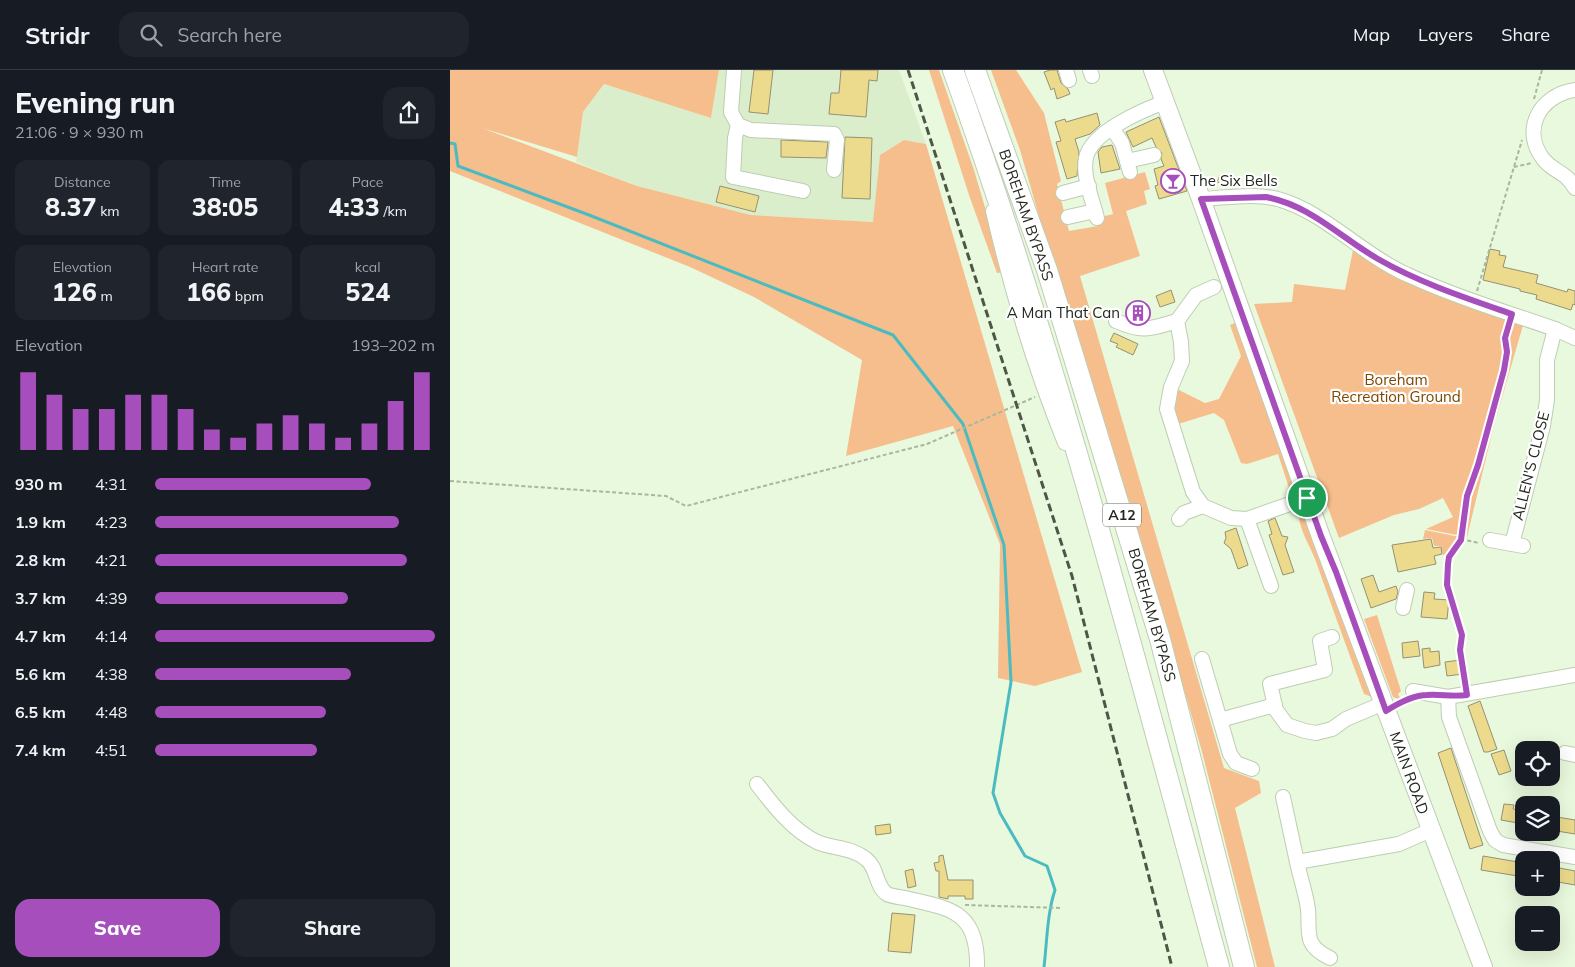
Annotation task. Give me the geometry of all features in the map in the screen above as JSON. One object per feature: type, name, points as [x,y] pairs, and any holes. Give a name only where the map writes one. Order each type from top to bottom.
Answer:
[{"type":"highway","name":"BOREHAM BYPASS","points":[[953,70],[972,122],[1100,527],[1218,967]]},
{"type":"highway","name":"BOREHAM BYPASS","points":[[975,70],[1047,270],[1160,640],[1244,967]]},
{"type":"main road","name":"MAIN ROAD","points":[[1153,70],[1307,498],[1483,967]]},
{"type":"street","points":[[734,70],[731,112],[738,125],[751,130],[834,134],[837,140],[834,170]]},
{"type":"street","points":[[1575,90],[1549,100],[1541,108],[1536,119],[1535,144],[1544,160],[1565,174],[1575,188]]},
{"type":"street","points":[[1068,217],[1096,214],[1086,157],[1092,146],[1130,115],[1165,102]]},
{"type":"street","points":[[972,122],[1002,250],[1046,392],[1100,527]]},
{"type":"street","points":[[738,125],[735,138],[733,177],[803,191]]},
{"type":"street","points":[[1112,128],[1122,143],[1129,166],[1154,155]]},
{"type":"street","points":[[1063,193],[1090,186]]},
{"type":"street","points":[[1201,199],[1266,197],[1294,204],[1308,211],[1369,253],[1407,275],[1575,338]]},
{"type":"street","points":[[1116,321],[1136,330],[1149,329],[1177,320],[1196,295],[1214,287]]},
{"type":"street","points":[[1177,320],[1182,361],[1166,409],[1193,492],[1203,506],[1231,518],[1247,519],[1307,498]]},
{"type":"street","name":"ALLEN'S CLOSE","points":[[1490,540],[1518,545],[1543,426],[1547,400],[1547,360],[1555,329]]},
{"type":"street","points":[[1179,519],[1184,513],[1203,506]]},
{"type":"street","points":[[1247,519],[1272,586]]},
{"type":"street","points":[[1403,608],[1408,590]]},
{"type":"street","points":[[1332,637],[1320,641],[1325,670],[1270,684],[1275,705],[1287,725],[1304,731],[1332,730],[1346,720],[1385,707]]},
{"type":"street","points":[[1202,660],[1230,754],[1236,763],[1252,769]]},
{"type":"street","points":[[1420,693],[1448,697],[1467,695],[1575,676]]},
{"type":"street","points":[[1448,697],[1449,717],[1490,831],[1495,840],[1512,847],[1575,858]]},
{"type":"street","points":[[1220,720],[1275,705]]},
{"type":"street","points":[[757,784],[776,808],[797,828],[817,842],[857,852],[870,862],[880,888],[888,894],[950,909],[960,915],[970,930],[976,948],[977,967]]},
{"type":"street","points":[[1283,797],[1308,908],[1308,934],[1313,948],[1330,958]]},
{"type":"street","points":[[1297,862],[1399,844],[1430,830]]},
{"type":"path","points":[[1532,105],[1542,70]]},
{"type":"path","points":[[1474,301],[1524,132]]},
{"type":"path","points":[[1514,167],[1544,160]]},
{"type":"path","points":[[1467,695],[1460,650],[1462,635],[1447,585],[1449,557],[1461,540],[1467,496],[1478,465],[1504,370],[1507,352],[1505,338],[1512,314]]},
{"type":"path","points":[[450,481],[666,496],[686,506],[927,444],[1046,392]]},
{"type":"path","points":[[1461,540],[1484,544],[1490,540]]},
{"type":"path","points":[[1385,707],[1398,704],[1420,693]]},
{"type":"path","points":[[950,909],[983,904],[1062,908]]},
{"type":"shaded area","points":[[719,70],[899,70],[926,144],[904,140],[880,155],[874,222],[751,215],[637,186],[576,162],[583,112],[604,84],[711,118]]},
{"type":"green space","points":[[450,70],[719,70],[711,118],[604,84],[583,112],[577,157],[482,128],[637,186],[751,215],[873,222],[880,155],[904,140],[926,144],[1082,672],[1035,686],[998,678],[1000,544],[953,426],[846,456],[862,360],[754,297],[690,267],[450,171]]},
{"type":"green space","points":[[929,70],[939,70],[974,170],[1004,272],[997,273],[969,195]]},
{"type":"green space","points":[[991,70],[1016,70],[1044,113],[1061,181],[1057,184],[1069,231],[1098,226],[1097,218],[1113,214],[1105,183],[1145,172],[1150,189],[1144,191],[1147,204],[1126,211],[1140,256],[1080,276],[1224,768],[1259,781],[1261,793],[1235,808],[1275,967],[1257,967],[1201,748],[1129,501],[1067,314],[1020,150]]},
{"type":"green space","name":"Boreham Recreation Ground","points":[[1353,250],[1391,272],[1524,322],[1494,425],[1467,537],[1426,529],[1453,517],[1443,498],[1419,509],[1394,515],[1339,538],[1254,304],[1292,302],[1294,284],[1345,290]]},
{"type":"green space","points":[[1237,322],[1263,388],[1266,410],[1295,484],[1294,489],[1290,491],[1278,454],[1247,464],[1241,463],[1224,420],[1214,413],[1178,424],[1174,403],[1177,389],[1205,403],[1219,399],[1241,356],[1230,325]]},
{"type":"green space","points":[[1299,515],[1306,516],[1373,693],[1372,697],[1364,694],[1315,559],[1303,532]]},
{"type":"green space","points":[[1425,530],[1460,537],[1460,539],[1447,556],[1443,555],[1441,546],[1434,546],[1432,538],[1423,539]]},
{"type":"green space","points":[[1377,615],[1401,691],[1398,694],[1400,698],[1398,699],[1393,697],[1364,619]]},
{"type":"building","points":[[754,70],[773,70],[768,114],[749,112]]},
{"type":"building","points":[[841,70],[878,70],[877,81],[869,80],[866,117],[829,114],[831,93],[839,93]]},
{"type":"building","points":[[1057,70],[1061,83],[1068,89],[1070,94],[1057,99],[1054,88],[1051,90],[1044,72]]},
{"type":"building","points":[[1097,113],[1100,125],[1090,134],[1075,139],[1079,152],[1077,176],[1067,179],[1056,142],[1061,141],[1055,122],[1065,119],[1066,122]]},
{"type":"building","points":[[1159,117],[1187,191],[1159,199],[1155,186],[1158,185],[1154,169],[1164,166],[1161,159],[1162,153],[1156,147],[1152,138],[1133,147],[1126,132]]},
{"type":"building","points":[[845,137],[872,138],[870,199],[842,198]]},
{"type":"building","points":[[781,140],[828,142],[826,158],[781,157]]},
{"type":"building","points":[[1112,145],[1120,169],[1101,173],[1098,152],[1102,147]]},
{"type":"building","points":[[1220,175],[1236,181],[1233,188],[1217,182]]},
{"type":"building","points":[[720,186],[759,196],[755,212],[716,202]]},
{"type":"building","points":[[1490,249],[1500,251],[1499,255],[1506,256],[1503,267],[1538,275],[1536,283],[1567,292],[1568,289],[1575,291],[1575,305],[1573,304],[1571,310],[1536,299],[1537,295],[1520,291],[1520,289],[1483,280]]},
{"type":"building","points":[[1171,290],[1175,302],[1160,307],[1156,296]]},
{"type":"building","name":"A Man That Can","points":[[1136,305],[1144,309],[1140,319],[1131,316]]},
{"type":"building","points":[[1114,333],[1138,344],[1133,355],[1116,347],[1118,344],[1110,341]]},
{"type":"building","points":[[1275,518],[1282,536],[1288,537],[1285,545],[1294,572],[1283,575],[1269,535],[1272,534],[1268,521]]},
{"type":"building","points":[[1236,528],[1248,565],[1238,569],[1231,549],[1224,543],[1226,538],[1225,532]]},
{"type":"building","points":[[1431,539],[1433,548],[1441,547],[1442,554],[1434,556],[1436,564],[1398,572],[1392,545]]},
{"type":"building","points":[[1373,575],[1379,592],[1396,586],[1398,592],[1396,599],[1371,608],[1361,579]]},
{"type":"building","points":[[1424,592],[1435,593],[1434,599],[1449,600],[1447,619],[1421,617]]},
{"type":"building","points":[[1418,641],[1420,656],[1403,658],[1402,643]]},
{"type":"building","points":[[1430,648],[1430,652],[1439,651],[1440,665],[1424,668],[1422,649]]},
{"type":"building","points":[[1461,660],[1463,674],[1447,676],[1445,662]]},
{"type":"building","points":[[1480,701],[1497,749],[1488,752],[1484,752],[1468,706]]},
{"type":"building","points":[[1451,748],[1483,845],[1470,849],[1438,753]]},
{"type":"building","points":[[1504,750],[1511,771],[1499,775],[1491,754]]},
{"type":"building","points":[[1504,804],[1514,805],[1515,822],[1501,820]]},
{"type":"building","points":[[1560,818],[1575,820],[1575,834],[1560,832]]},
{"type":"building","points":[[890,824],[891,833],[876,835],[875,826]]},
{"type":"building","points":[[943,855],[948,880],[973,880],[973,899],[965,899],[965,896],[948,896],[948,899],[939,897],[939,871],[936,871],[934,863],[939,862],[939,856]]},
{"type":"building","points":[[1483,856],[1515,861],[1515,876],[1481,870]]},
{"type":"building","points":[[1560,868],[1575,871],[1575,885],[1560,882]]},
{"type":"building","points":[[913,869],[916,886],[908,888],[905,871]]},
{"type":"building","points":[[892,913],[915,915],[911,953],[888,951]]},
{"type":"waterway","points":[[450,143],[455,144],[458,166],[589,215],[893,335],[963,424],[1004,545],[1011,682],[993,793],[1000,813],[1025,856],[1047,866],[1055,890],[1049,918],[1044,967]]},
{"type":"railway","points":[[908,70],[1072,576],[1172,967]]},
{"type":"place","name":"The Six Bells","points":[[1173,181]]},
{"type":"place","name":"A Man That Can","points":[[1138,313]]},
{"type":"route","points":[[1266,197],[1294,204],[1308,211],[1376,258],[1407,275],[1512,314],[1505,338],[1507,352],[1504,370],[1478,465],[1467,496],[1461,540],[1449,557],[1448,564],[1447,585],[1462,635],[1460,650],[1467,695],[1448,697],[1426,694],[1398,704],[1386,711],[1307,498],[1201,199],[1266,197]]}]
